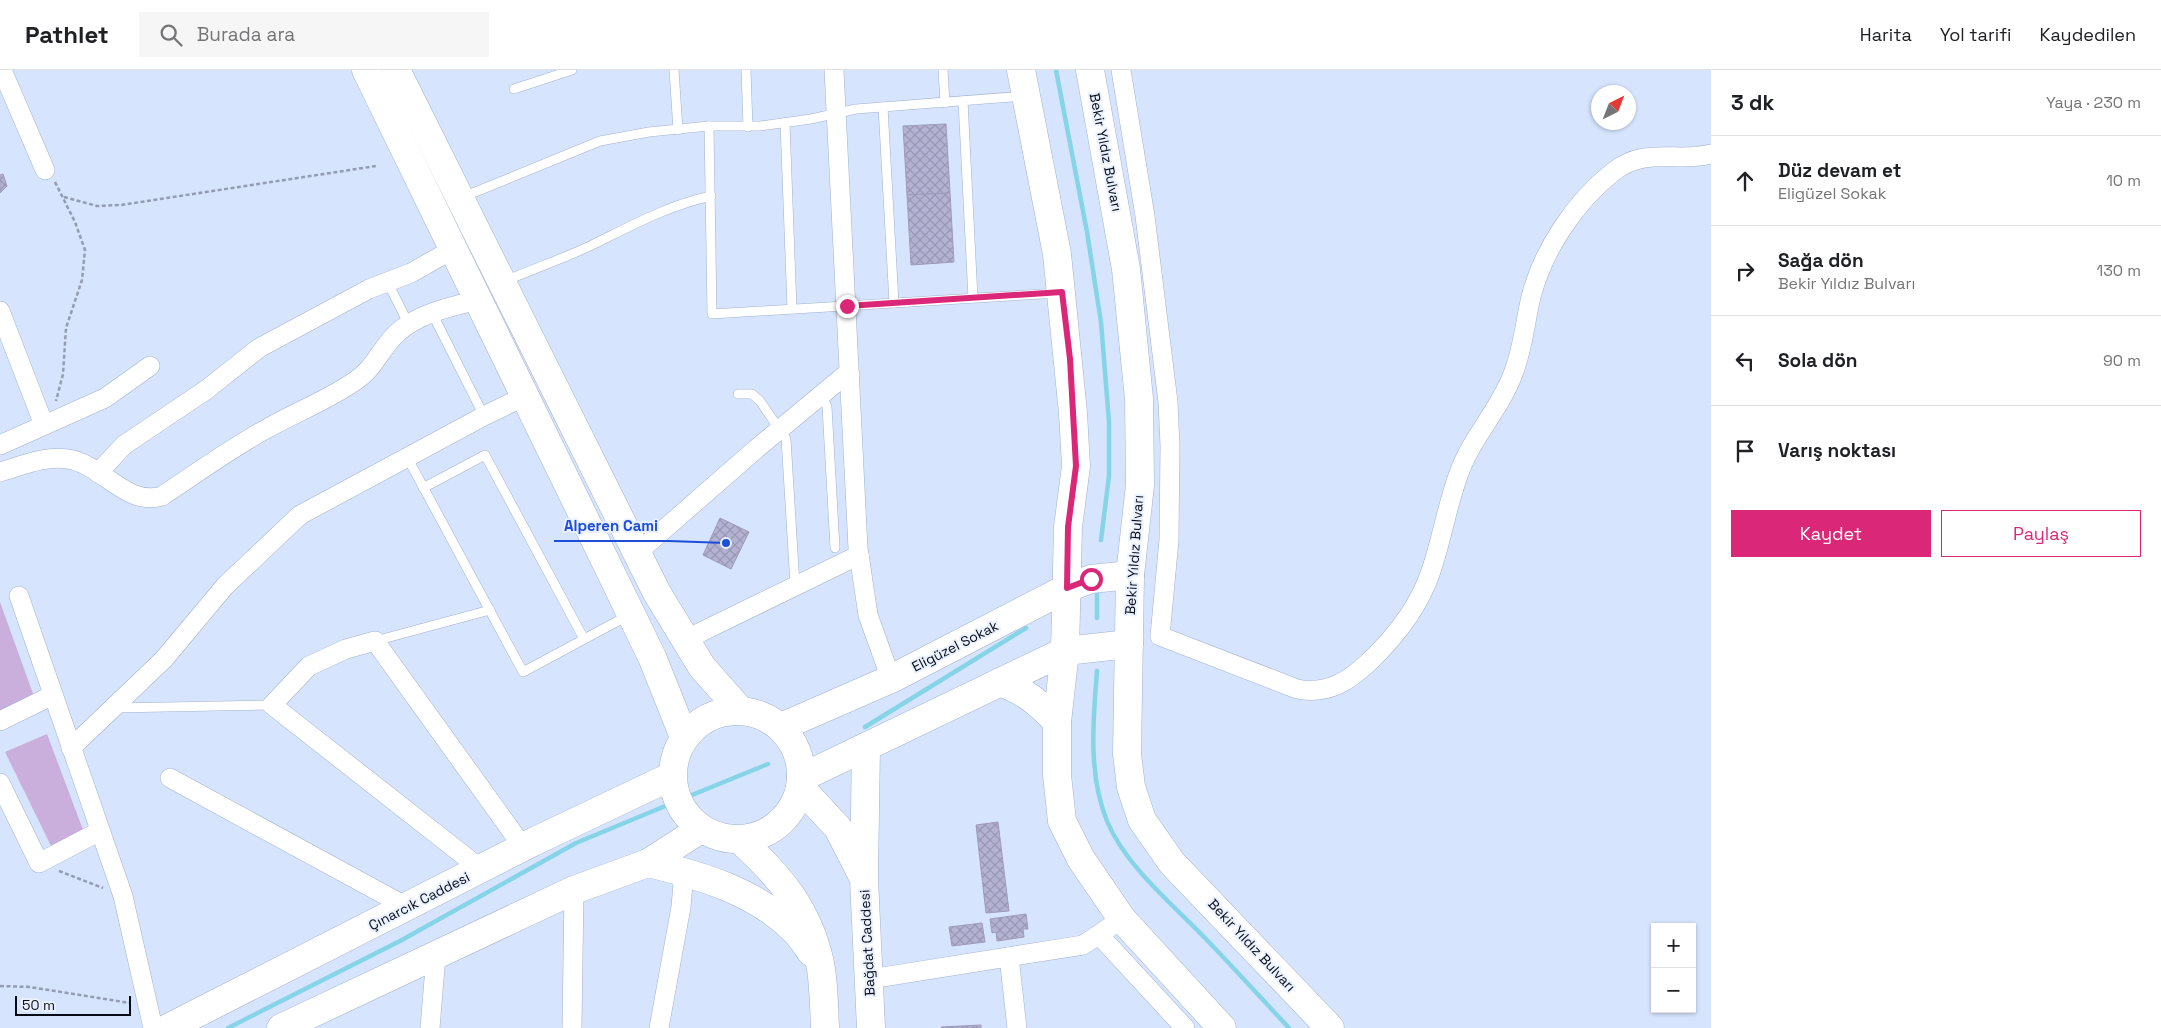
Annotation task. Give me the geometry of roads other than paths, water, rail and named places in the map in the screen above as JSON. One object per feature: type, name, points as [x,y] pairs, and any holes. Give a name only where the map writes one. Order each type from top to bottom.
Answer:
[{"type":"main road","points":[[366,70],[652,656],[684,737]]},
{"type":"main road","points":[[396,70],[657,593],[702,667],[740,710]]},
{"type":"main road","name":"Bekir Yıldız Bulvarı","points":[[1090,70],[1118,214],[1136,361],[1140,427],[1140,485],[1130,575],[1128,771],[1136,804],[1142,820],[1151,835],[1172,863],[1330,1028]]},
{"type":"main road","points":[[1024,83],[1057,254],[1070,359],[1076,466],[1068,527],[1065,651],[1057,722],[1057,775],[1062,821],[1081,859],[1122,919],[1222,1028]]},
{"type":"main road","name":"Eligüzel Sokak","points":[[781,727],[891,679],[1067,588],[1091,579],[1130,575]]},
{"type":"main road","points":[[801,783],[866,747],[1065,651],[1129,644]]},
{"type":"main road","points":[[1000,682],[1024,692],[1041,704],[1057,722]]},
{"type":"main road","points":[[740,710],[762,715],[781,727],[795,744],[802,766],[801,783],[793,809],[778,826],[760,836],[740,840],[720,837],[701,828],[686,814],[676,796],[672,776],[675,756],[684,737],[698,723],[718,713],[740,710]]},
{"type":"main road","points":[[864,879],[866,747]]},
{"type":"main road","name":"Çınarcık Caddesi","points":[[168,1028],[522,847],[672,776]]},
{"type":"main road","name":"Bağdat Caddesi","points":[[801,783],[838,828],[864,879],[872,1028]]},
{"type":"main road","points":[[281,1028],[574,890],[648,863],[701,828]]},
{"type":"main road","points":[[740,840],[764,862],[790,891],[809,925],[820,964],[826,1028]]},
{"type":"main road","points":[[648,863],[684,871],[722,884],[763,906],[794,930],[820,964]]},
{"type":"street","points":[[2,70],[45,170]]},
{"type":"street","points":[[834,70],[859,555],[868,615],[891,679]]},
{"type":"street","points":[[1121,70],[1145,216],[1168,402],[1170,530],[1160,636]]},
{"type":"street","points":[[1129,644],[1160,636],[1297,689],[1307,691],[1335,687],[1362,669],[1401,628],[1423,591],[1431,571],[1459,473],[1511,380],[1536,280],[1566,225],[1605,179],[1625,164],[1636,159],[1658,155],[1691,158],[1711,154]]},
{"type":"street","points":[[98,472],[124,445],[206,390],[259,348],[369,290],[388,283],[453,249]]},
{"type":"street","points":[[0,472],[57,458],[78,461],[137,496],[150,499],[162,496],[268,428],[323,401],[356,381],[374,364],[397,333],[409,325],[432,314],[478,300]]},
{"type":"street","points":[[0,311],[47,423]]},
{"type":"street","points":[[0,445],[105,398],[150,366]]},
{"type":"street","points":[[637,553],[780,429],[844,376],[850,375]]},
{"type":"street","points":[[71,748],[164,659],[225,586],[300,515],[525,396]]},
{"type":"street","points":[[686,641],[795,585],[859,555]]},
{"type":"street","points":[[18,596],[123,896],[153,1028]]},
{"type":"street","points":[[481,869],[272,705],[309,666],[346,649],[375,641],[522,847]]},
{"type":"street","points":[[0,722],[53,695]]},
{"type":"street","points":[[170,778],[407,907]]},
{"type":"street","points":[[0,783],[39,863],[100,831]]},
{"type":"street","points":[[659,1028],[681,906],[684,871]]},
{"type":"street","points":[[572,1028],[574,890]]},
{"type":"street","points":[[870,979],[1083,945],[1100,936],[1122,919]]},
{"type":"street","points":[[1100,936],[1185,1028]]},
{"type":"street","points":[[430,1028],[436,954]]},
{"type":"street","points":[[1009,957],[1017,1028]]},
{"type":"lane","points":[[514,89],[572,70]]},
{"type":"lane","points":[[674,70],[678,130]]},
{"type":"lane","points":[[746,70],[748,127]]},
{"type":"lane","points":[[943,70],[944,103]]},
{"type":"lane","points":[[460,198],[600,141],[649,132],[709,126],[748,127],[785,123],[837,112],[963,101],[1024,83]]},
{"type":"lane","points":[[963,101],[973,298]]},
{"type":"lane","points":[[883,107],[894,303]]},
{"type":"lane","points":[[785,123],[792,309]]},
{"type":"lane","points":[[709,126],[712,314],[1062,292]]},
{"type":"lane","points":[[502,282],[590,246],[637,221],[687,201],[711,196]]},
{"type":"lane","points":[[388,283],[409,325]]},
{"type":"lane","points":[[432,314],[484,416]]},
{"type":"lane","points":[[738,394],[752,394],[786,439],[795,585]]},
{"type":"lane","points":[[822,395],[828,407],[835,548]]},
{"type":"lane","points":[[424,488],[485,455],[584,639]]},
{"type":"lane","points":[[407,457],[523,672],[631,614]]},
{"type":"lane","points":[[375,641],[490,610]]},
{"type":"lane","points":[[113,708],[272,705]]},
{"type":"waterway","points":[[1056,70],[1087,232],[1101,322],[1109,422],[1109,476],[1101,540]]},
{"type":"waterway","points":[[1097,587],[1097,618]]},
{"type":"waterway","points":[[865,727],[1026,628]]},
{"type":"waterway","points":[[1097,671],[1093,728],[1094,766],[1101,803],[1115,837],[1125,853],[1150,883],[1215,948],[1289,1028]]},
{"type":"waterway","points":[[687,797],[768,764]]},
{"type":"waterway","points":[[228,1028],[400,941],[576,843],[670,804]]},
{"type":"place","name":"Alperen Cami","points":[[726,543]]}]
